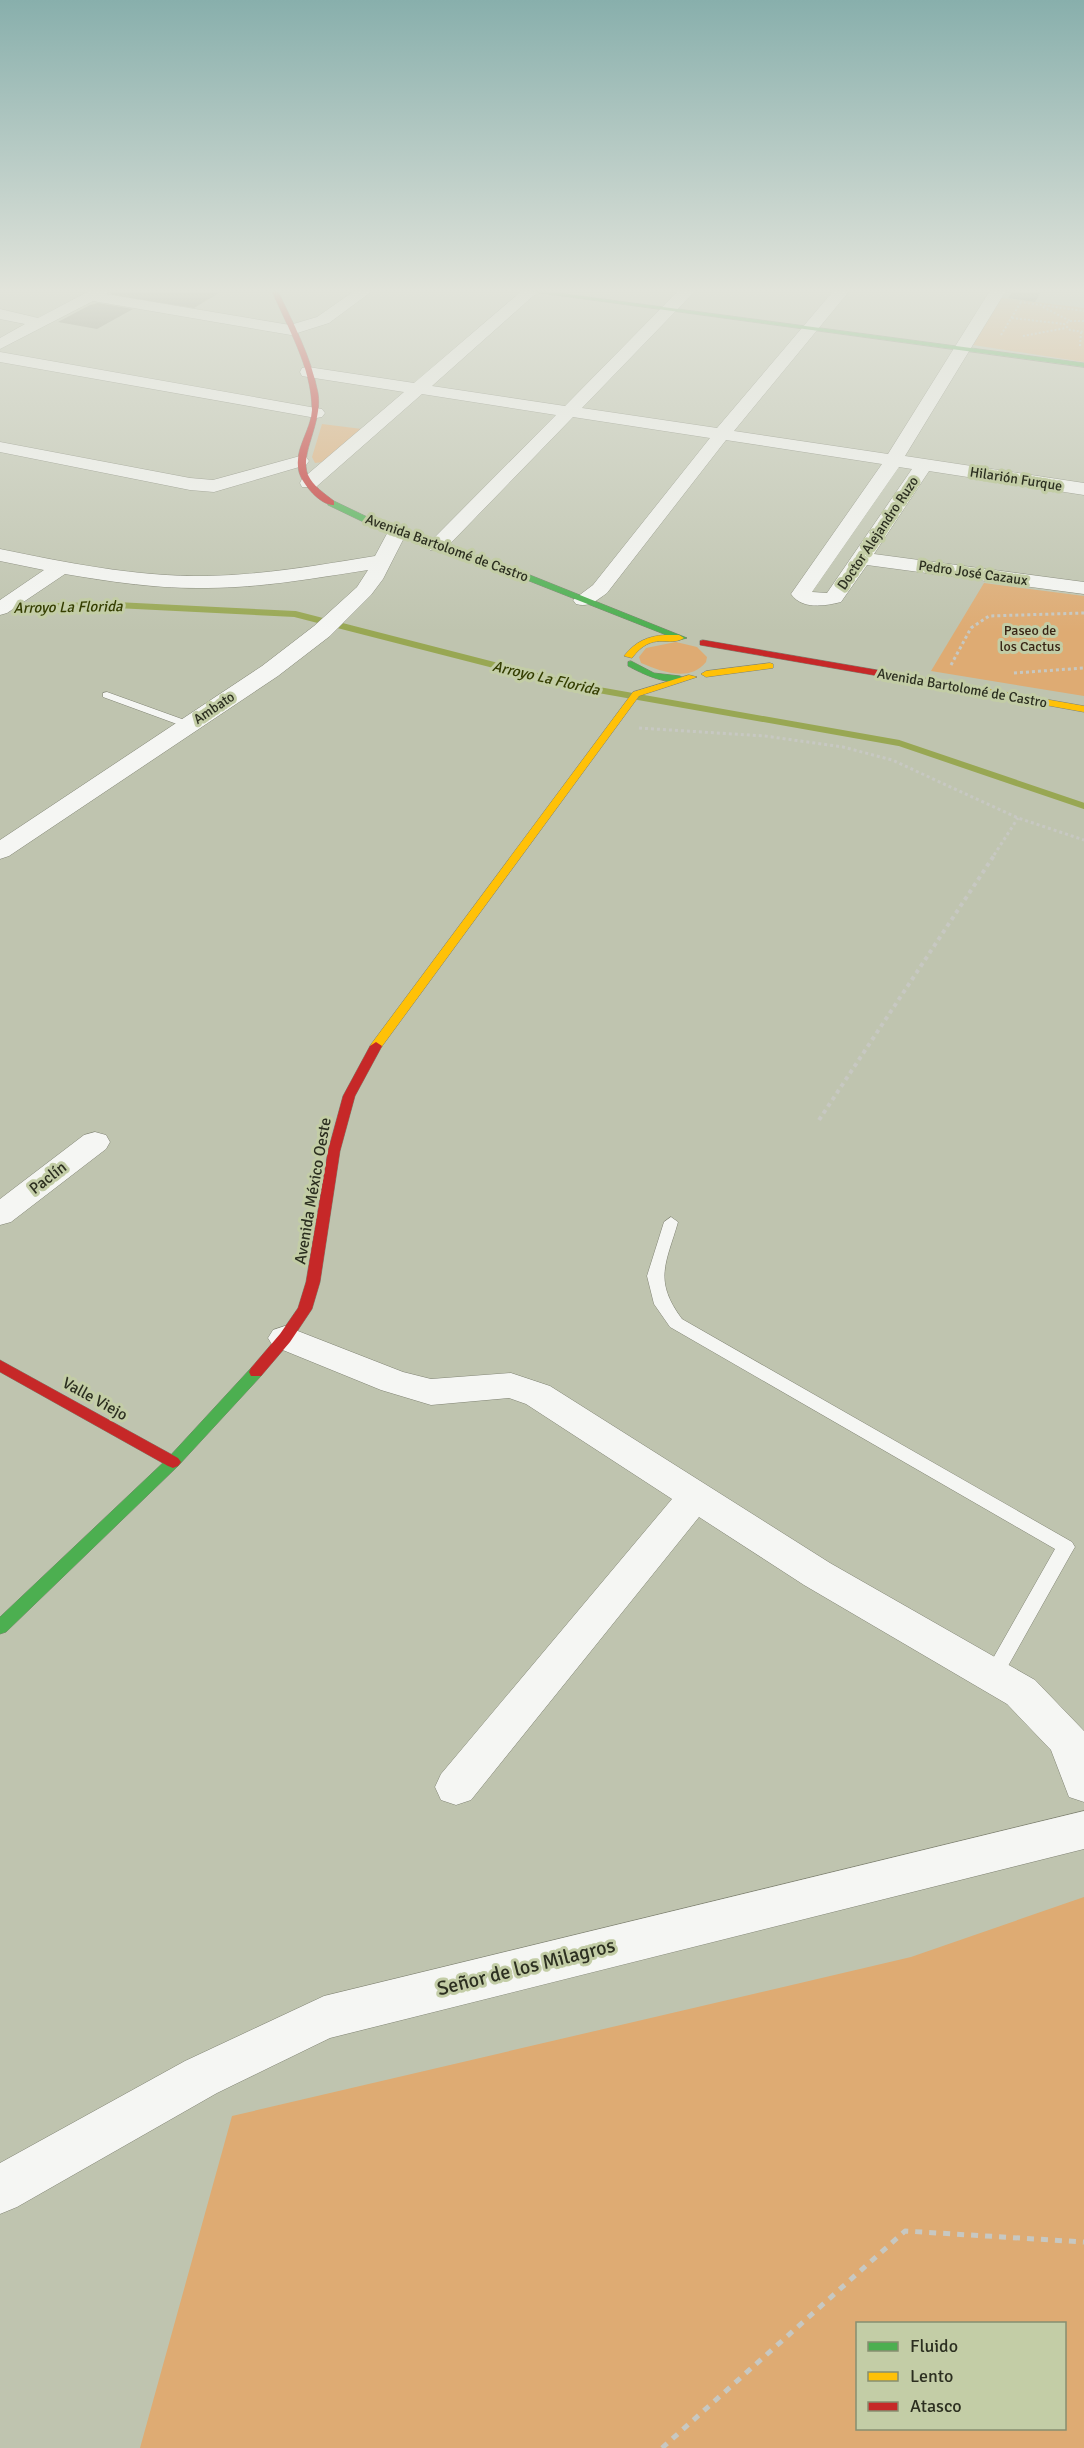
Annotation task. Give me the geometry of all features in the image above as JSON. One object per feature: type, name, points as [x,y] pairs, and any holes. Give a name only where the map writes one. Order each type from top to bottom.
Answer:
[{"type":"main road","points":[[300,461],[316,413],[316,403]]},
{"type":"main road","name":"Avenida Bartolomé de Castro","points":[[300,461],[302,472],[309,483],[323,497],[338,507],[397,532],[544,583],[682,638],[840,668],[1084,709]]},
{"type":"main road","name":"Avenida Bartolomé de Castro","points":[[583,600],[606,623]]},
{"type":"main road","points":[[682,638],[665,637],[645,641],[635,647],[630,660],[636,694],[692,677]]},
{"type":"main road","points":[[619,639],[630,660],[642,672],[657,677],[692,677]]},
{"type":"main road","points":[[703,643],[716,651],[719,658],[718,666],[706,674]]},
{"type":"main road","name":"Avenida Bartolomé de Castro","points":[[692,677],[766,666],[840,668]]},
{"type":"main road","name":"Avenida México Oeste","points":[[0,1627],[173,1462],[247,1383],[285,1338],[305,1309],[313,1282],[334,1151],[349,1096],[381,1037],[636,694]]},
{"type":"main road","name":"Valle Viejo","points":[[0,1365],[173,1462]]},
{"type":"street","points":[[261,403],[316,413]]},
{"type":"street","points":[[309,483],[401,403]]},
{"type":"street","name":"Hilarión Furque","points":[[519,403],[1084,489]]},
{"type":"street","points":[[437,546],[578,403]]},
{"type":"street","points":[[583,600],[600,589],[748,403]]},
{"type":"street","name":"Doctor Alejandro Ruzo","points":[[924,465],[834,598],[822,600],[806,598],[801,594],[887,471],[926,403]]},
{"type":"street","points":[[0,447],[190,484],[214,486],[300,461]]},
{"type":"street","points":[[0,466],[24,452]]},
{"type":"street","name":"Ambato","points":[[0,852],[270,671],[330,624],[364,591],[383,561],[397,532]]},
{"type":"street","points":[[0,555],[60,568],[143,580],[236,581],[287,576],[383,561]]},
{"type":"street","name":"Pedro José Cazaux","points":[[862,558],[1084,588]]},
{"type":"street","points":[[0,609],[60,568]]},
{"type":"street","name":"Paclín","points":[[0,1215],[95,1142]]},
{"type":"street","points":[[285,1338],[393,1381],[431,1392],[511,1385],[538,1395],[817,1574],[1021,1692],[1076,1744],[1084,1784]]},
{"type":"street","points":[[456,1787],[696,1495]]},
{"type":"street","name":"Señor de los Milagros","points":[[0,2190],[201,2077],[324,2018],[1084,1830]]},
{"type":"lane","points":[[107,695],[189,725]]},
{"type":"lane","points":[[671,1222],[656,1276],[662,1304],[676,1323],[1066,1547],[992,1676]]},
{"type":"path","points":[[940,684],[971,628],[989,616],[1084,613]]},
{"type":"path","points":[[612,725],[765,736],[843,747],[892,760],[1018,818],[1084,840]]},
{"type":"path","points":[[819,1120],[861,1062],[1018,818]]},
{"type":"path","points":[[662,2448],[905,2231],[1084,2242]]},
{"type":"green space","points":[[322,424],[362,429],[323,462],[315,463],[312,457]]},
{"type":"green space","name":"Paseo de los Cactus","points":[[984,583],[1084,596],[1084,696],[931,671]]},
{"type":"green space","points":[[676,642],[697,647],[707,657],[706,662],[699,668],[683,674],[666,672],[641,663],[639,657],[646,648]]},
{"type":"green space","points":[[1084,1897],[1084,2448],[140,2448],[232,2116],[911,1957]]},
{"type":"waterway","name":"Arroyo La Florida","points":[[0,607],[116,605],[295,614],[576,686],[899,743],[1084,806]]},
{"type":"traffic: fast","points":[[331,503],[381,527],[517,573],[682,638]]},
{"type":"traffic: fast","points":[[631,664],[652,675],[680,679]]},
{"type":"traffic: fast","points":[[0,1627],[173,1462],[256,1372]]},
{"type":"traffic: slow","points":[[629,656],[645,642],[665,637],[679,638]]},
{"type":"traffic: slow","points":[[706,674],[770,666]]},
{"type":"traffic: slow","points":[[376,1046],[636,694],[692,677]]},
{"type":"traffic: slow","points":[[982,691],[1084,709]]},
{"type":"traffic: jam","points":[[315,403],[312,427],[301,463],[304,475],[313,488],[331,503]]},
{"type":"traffic: jam","points":[[703,643],[982,691]]},
{"type":"traffic: jam","points":[[256,1372],[285,1338],[305,1309],[313,1282],[334,1151],[349,1096],[376,1046]]},
{"type":"traffic: jam","points":[[0,1365],[173,1462]]}]
